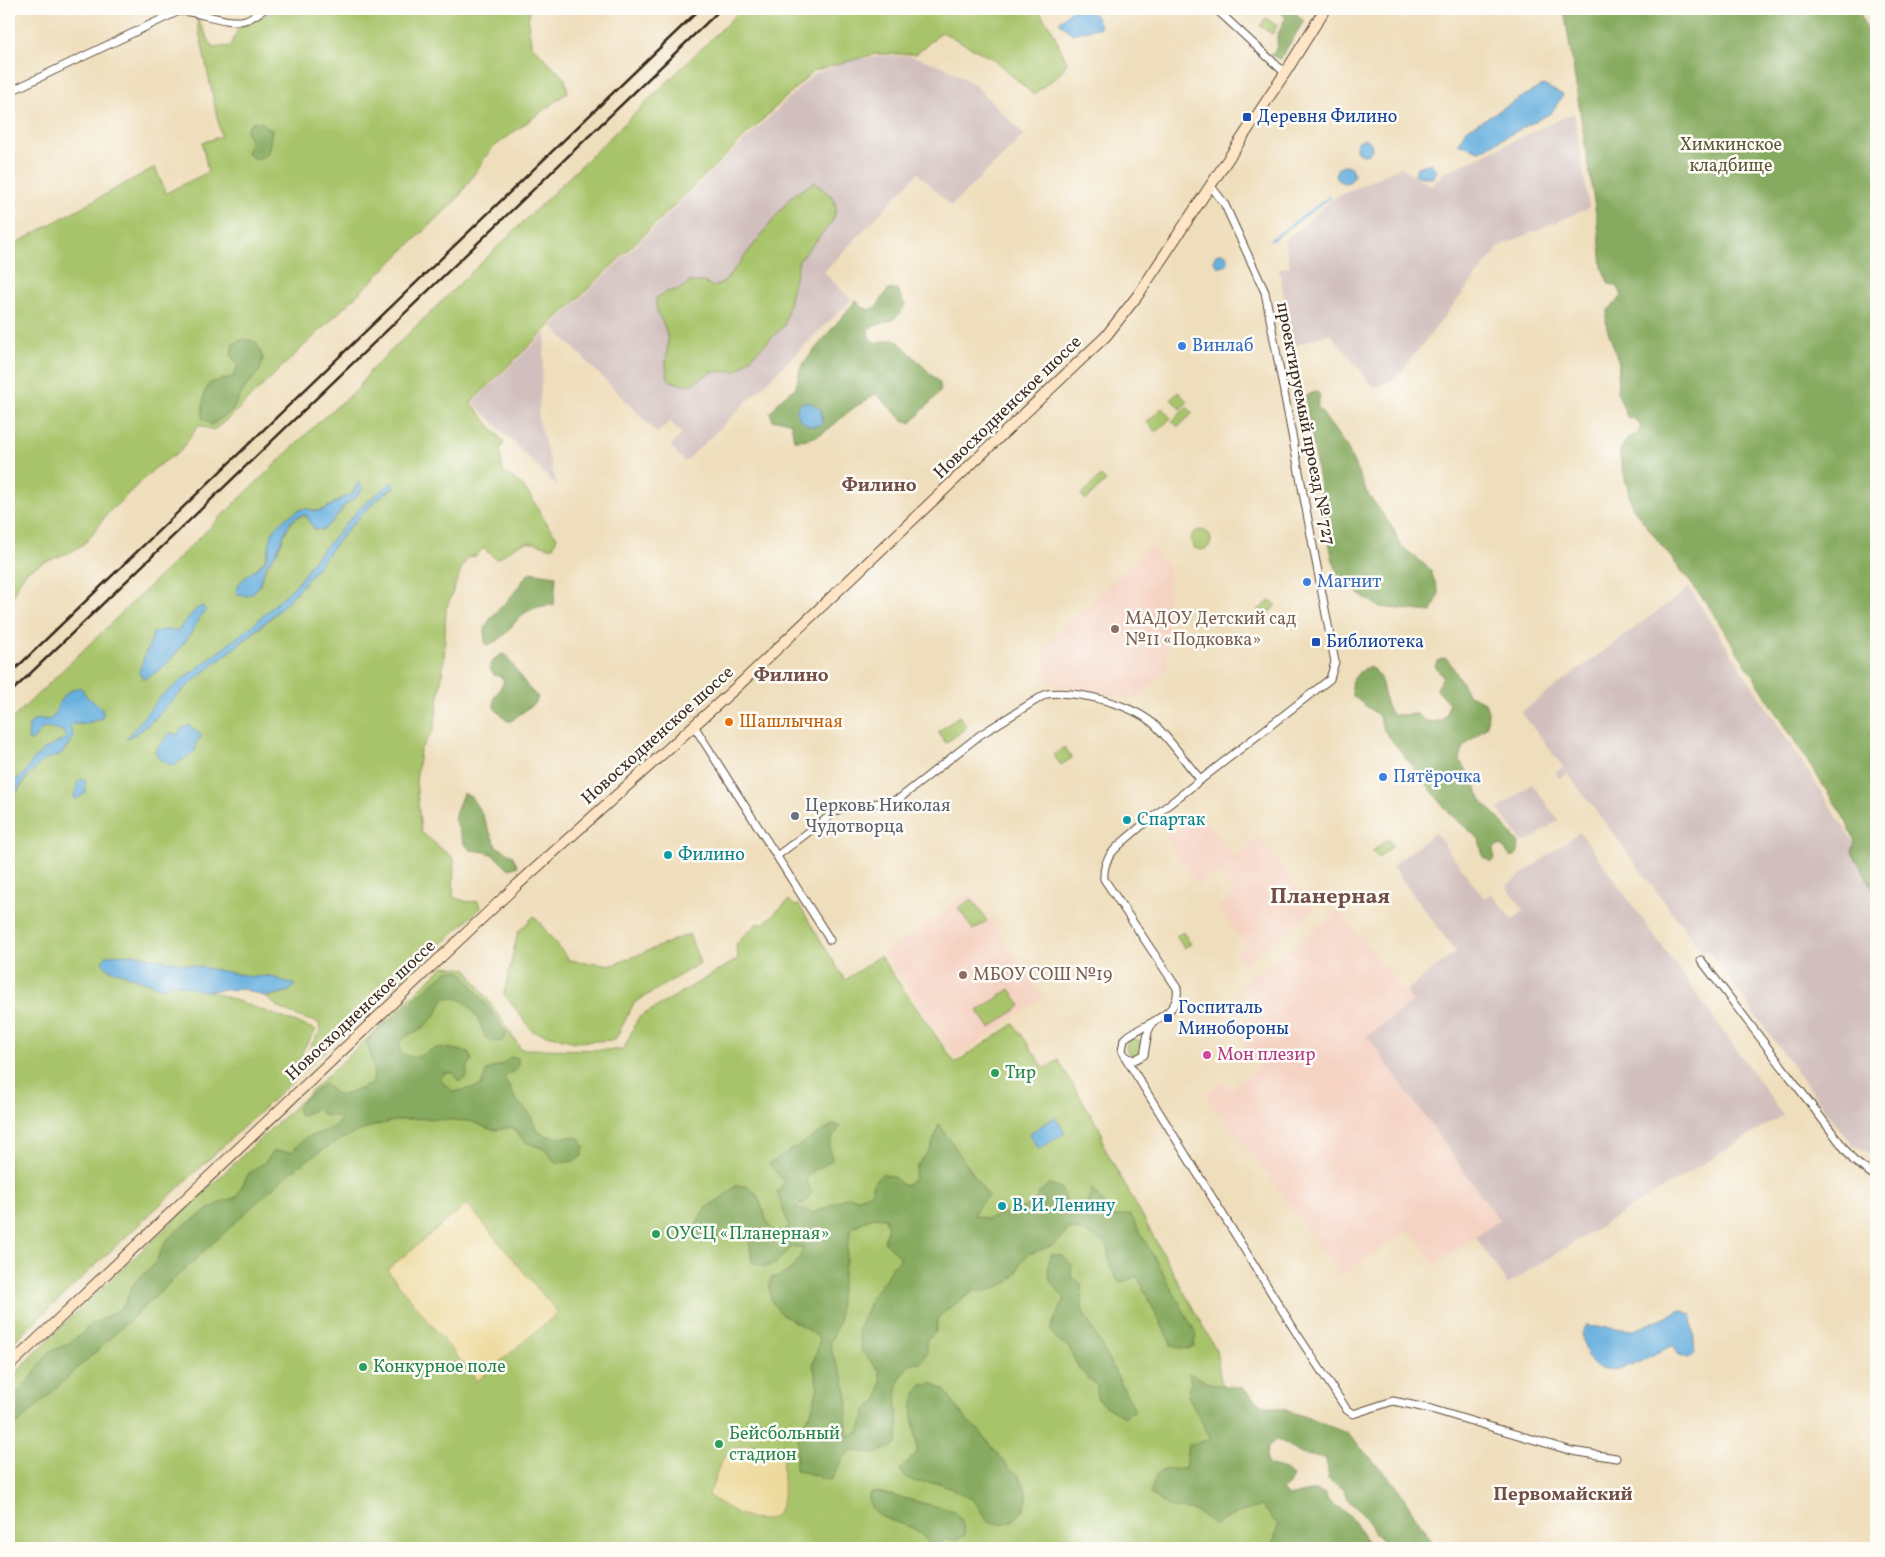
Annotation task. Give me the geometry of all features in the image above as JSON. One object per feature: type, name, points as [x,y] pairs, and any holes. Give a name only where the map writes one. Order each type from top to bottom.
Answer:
[{"type":"main road","name":"Новосходненское шоссе","points":[[9,1366],[503,899],[694,726],[1106,336],[1138,296],[1325,9]]},
{"type":"street","points":[[9,92],[179,11],[193,11],[234,21],[245,20],[265,9]]},
{"type":"street","points":[[1216,9],[1285,73]]},
{"type":"street","name":"проектируемый проезд № 727","points":[[1200,780],[1330,679],[1335,662],[1265,292],[1224,204],[1210,185]]},
{"type":"street","points":[[778,855],[839,808],[892,801],[900,798],[980,735],[1046,694],[1058,692],[1085,696],[1125,708],[1147,719],[1156,727],[1200,780],[1110,854],[1103,867],[1104,879],[1176,988],[1177,1000],[1151,1025],[1130,1034],[1122,1042],[1123,1054],[1297,1334],[1347,1410],[1353,1414],[1393,1401],[1431,1409],[1572,1451],[1616,1458]]},
{"type":"street","points":[[694,726],[778,855],[830,940]]},
{"type":"street","points":[[1701,960],[1854,1161],[1876,1177]]},
{"type":"street","points":[[1134,1073],[1134,1065],[1144,1055],[1151,1025]]},
{"type":"street","points":[[1130,1034],[1142,1036],[1146,1043]]},
{"type":"street","points":[[1123,1054],[1130,1059],[1138,1059]]},
{"type":"shaded area","points":[[880,56],[911,56],[945,67],[974,84],[1024,135],[951,206],[918,173],[824,272],[851,300],[685,462],[670,446],[682,434],[670,421],[657,433],[552,326],[814,74],[852,60]]},
{"type":"shaded area","points":[[1574,113],[1589,208],[1500,246],[1396,378],[1374,387],[1330,333],[1293,346],[1279,269],[1290,266],[1285,241],[1332,199],[1401,167],[1431,186],[1444,173]]},
{"type":"shaded area","points":[[546,332],[538,419],[557,486],[473,402]]},
{"type":"shaded area","name":"МАДОУ Детский сад №11 «Подковка»","points":[[1151,546],[1168,566],[1167,670],[1136,699],[1057,686],[1045,674],[1045,645]]},
{"type":"shaded area","points":[[1689,588],[1876,877],[1876,1156],[1855,1146],[1834,1122],[1707,949],[1702,952],[1568,774],[1559,778],[1555,772],[1563,767],[1521,712]]},
{"type":"shaded area","points":[[1532,784],[1558,820],[1531,840],[1523,843],[1498,809]]},
{"type":"shaded area","points":[[1199,813],[1233,857],[1259,837],[1315,910],[1244,964],[1236,953],[1246,945],[1217,907],[1234,894],[1217,872],[1197,886],[1166,838]]},
{"type":"shaded area","points":[[1580,832],[1783,1115],[1532,1268],[1508,1285],[1476,1237],[1499,1220],[1367,1036],[1413,1002],[1405,992],[1456,952],[1392,866],[1435,833],[1484,898],[1491,893],[1512,920],[1524,910],[1506,886]]},
{"type":"shaded area","name":"МБОУ СОШ №19","points":[[971,893],[1043,997],[956,1058],[884,954]]},
{"type":"shaded area","points":[[1340,911],[1413,1002],[1367,1036],[1499,1221],[1435,1265],[1411,1229],[1339,1276],[1283,1195],[1205,1095],[1223,1081],[1230,1089],[1260,1067],[1233,1029],[1259,1010],[1241,984]]},
{"type":"green space","points":[[279,9],[530,9],[528,21],[531,44],[565,79],[568,92],[491,149],[458,198],[228,419],[213,430],[199,425],[181,450],[154,469],[107,514],[87,541],[73,551],[27,571],[18,584],[9,605],[9,247],[155,167],[166,193],[208,172],[202,143],[221,136],[196,16],[213,48],[231,46],[238,28]],"holes":[[[231,355],[260,370],[244,389],[232,411],[211,425],[222,379],[233,377],[238,366]]]},
{"type":"green space","points":[[742,9],[1037,9],[1051,28],[1067,62],[1061,73],[1034,95],[993,59],[942,32],[916,54],[875,54],[813,71],[471,402],[504,443],[500,450],[503,473],[514,479],[528,493],[557,537],[553,548],[535,543],[526,543],[517,546],[496,559],[483,548],[476,556],[468,557],[446,609],[444,661],[434,729],[420,750],[416,781],[421,832],[454,859],[453,897],[468,902],[478,901],[481,908],[318,1057],[309,1049],[320,1031],[319,1023],[284,1010],[266,997],[290,991],[270,976],[253,977],[133,954],[124,955],[107,968],[139,978],[210,991],[316,1030],[301,1053],[314,1061],[9,1346],[9,801],[41,762],[67,749],[72,738],[70,727],[73,724],[85,724],[102,718],[103,710],[97,704],[85,698],[82,689],[79,688],[68,692],[60,701],[55,716],[48,720],[40,719],[35,738],[43,728],[63,731],[66,738],[44,751],[26,772],[9,786],[9,722],[324,417],[357,390],[370,371]],"holes":[[[359,482],[355,499],[344,506],[340,514],[309,518],[302,515],[297,518],[289,526],[278,550],[264,571],[260,586],[240,583],[251,575],[265,559],[274,530],[284,521],[310,509],[320,510],[352,494]],[[392,483],[394,487],[357,519],[293,597],[263,625],[181,691],[143,730],[127,738],[208,661],[253,625],[298,583],[311,563],[361,507]],[[203,606],[191,634],[158,672],[143,656],[161,630],[178,630],[195,610]],[[170,733],[178,735],[174,766],[159,759],[155,751]]]},
{"type":"green space","points":[[1276,9],[1295,12],[1304,21],[1280,59],[1271,55],[1277,47],[1277,36],[1286,17]]},
{"type":"green space","name":"Химкинское кладбище","points":[[1564,9],[1859,9],[1876,60],[1876,893],[1852,852],[1855,842],[1846,821],[1707,604],[1632,507],[1619,453],[1628,437],[1637,435],[1641,427],[1636,420],[1627,417],[1617,391],[1619,363],[1607,328],[1606,319],[1608,310],[1622,296],[1618,287],[1609,284],[1602,268],[1599,233]]},
{"type":"green space","points":[[1266,18],[1277,26],[1272,34],[1260,26]]},
{"type":"green space","points":[[253,121],[262,123],[272,130],[268,154],[257,160],[247,154],[250,142],[246,129]]},
{"type":"green space","points":[[814,182],[834,198],[836,210],[832,222],[799,261],[784,326],[737,371],[712,372],[692,384],[680,384],[669,380],[666,366],[668,338],[658,313],[656,298],[667,292],[680,289],[690,282],[703,282],[714,287],[725,281],[792,196]]},
{"type":"green space","points":[[897,289],[905,305],[901,312],[893,319],[868,329],[869,338],[876,343],[894,339],[901,344],[940,383],[940,392],[911,423],[903,420],[876,394],[852,409],[820,435],[804,440],[794,440],[791,423],[782,420],[773,421],[770,413],[782,398],[796,387],[800,369],[805,361],[856,300],[861,307],[870,310],[877,306],[888,290]],"holes":[[[803,402],[811,403],[821,410],[823,419]]]},
{"type":"green space","points":[[244,339],[256,342],[263,358],[260,370],[244,389],[232,411],[211,425],[202,418],[204,393],[210,383],[233,377],[238,366],[231,355],[233,344]]},
{"type":"green space","points":[[1316,391],[1320,395],[1317,406],[1348,449],[1366,491],[1394,530],[1400,545],[1430,569],[1439,593],[1432,612],[1380,607],[1341,581],[1332,558],[1305,397]]},
{"type":"green space","points":[[1178,392],[1188,402],[1180,409],[1171,399]]},
{"type":"green space","points":[[1187,407],[1193,413],[1178,427],[1172,421]]},
{"type":"green space","points":[[1162,408],[1171,418],[1156,432],[1147,422]]},
{"type":"green space","points":[[1101,476],[1106,481],[1086,500],[1081,495]]},
{"type":"green space","points":[[1201,530],[1208,533],[1211,540],[1208,547],[1201,550],[1194,547],[1191,540],[1194,533]]},
{"type":"green space","points":[[530,572],[556,576],[554,605],[529,611],[521,616],[503,636],[486,645],[485,629],[492,616],[513,594]]},
{"type":"green space","points":[[1271,600],[1276,606],[1262,617],[1257,611]]},
{"type":"green space","points":[[502,654],[506,655],[527,686],[538,697],[536,702],[511,721],[507,721],[494,708],[494,698],[504,682],[502,677],[494,675],[490,668],[494,659]]},
{"type":"green space","points":[[1445,658],[1449,661],[1469,695],[1485,702],[1488,712],[1487,726],[1463,747],[1460,761],[1471,777],[1483,803],[1519,843],[1518,852],[1515,856],[1510,856],[1501,845],[1496,846],[1493,850],[1495,859],[1491,862],[1483,857],[1479,839],[1450,814],[1383,729],[1379,716],[1353,696],[1351,682],[1360,671],[1369,667],[1379,676],[1386,703],[1393,715],[1417,714],[1428,721],[1442,720],[1447,713],[1449,703],[1436,689],[1443,677],[1435,666],[1437,661]]},
{"type":"green space","points":[[959,716],[967,727],[946,743],[938,732]]},
{"type":"green space","points":[[1064,747],[1072,758],[1061,765],[1053,755]]},
{"type":"green space","points":[[463,793],[471,797],[481,812],[496,846],[512,855],[518,866],[510,869],[491,854],[470,850],[464,843],[454,818]]},
{"type":"green space","points":[[1388,839],[1393,846],[1378,858],[1373,851]]},
{"type":"green space","points":[[972,899],[987,921],[973,930],[958,908]]},
{"type":"green space","name":"ОУСЦ «Планерная»","points":[[789,900],[795,906],[799,905],[845,980],[880,956],[955,1063],[1014,1024],[1045,1069],[1058,1060],[1102,1133],[1103,1145],[1216,1350],[1221,1382],[1292,1548],[9,1548],[9,1380],[66,1322],[444,966],[467,969],[521,1049],[623,1050],[638,1018],[738,959],[736,944],[756,924],[763,924]]},
{"type":"green space","points":[[534,916],[569,960],[613,965],[689,934],[700,963],[634,1003],[615,1040],[575,1042],[532,1031],[504,994],[518,932]]},
{"type":"green space","points":[[1183,932],[1191,944],[1184,948],[1176,936]]},
{"type":"green space","points":[[456,970],[464,974],[507,1034],[502,1041],[493,1042],[485,1037],[476,1015],[466,1003],[452,998],[444,998],[438,1011],[429,1022],[407,1036],[399,1044],[401,1053],[417,1057],[439,1048],[468,1052],[472,1060],[467,1068],[467,1077],[459,1082],[454,1073],[444,1073],[440,1080],[454,1092],[481,1086],[487,1070],[503,1064],[510,1057],[518,1058],[518,1067],[504,1078],[517,1101],[530,1114],[537,1131],[550,1137],[580,1138],[584,1147],[582,1156],[574,1161],[556,1163],[544,1149],[525,1142],[513,1128],[494,1130],[466,1121],[401,1120],[382,1124],[346,1137],[313,1156],[268,1192],[9,1432],[9,1403],[34,1374],[49,1352],[65,1345],[79,1336],[91,1324],[123,1307],[134,1283],[154,1265],[166,1241],[180,1228],[219,1203],[236,1197],[249,1173],[264,1163],[274,1151],[292,1152],[304,1139],[335,1126],[341,1117],[324,1115],[317,1109],[300,1116],[297,1108],[303,1100],[324,1084],[338,1095],[347,1094],[372,1084],[374,1073],[367,1042],[369,1038],[447,971]]},
{"type":"green space","points":[[1010,989],[1021,1006],[990,1028],[978,1011]]},
{"type":"green space","points":[[1131,1039],[1137,1039],[1142,1044],[1140,1053],[1131,1055],[1126,1050],[1126,1044]]},
{"type":"green space","points":[[834,1124],[840,1127],[830,1146],[833,1159],[806,1179],[812,1193],[805,1202],[795,1208],[814,1213],[847,1197],[859,1198],[871,1193],[874,1182],[883,1173],[895,1178],[904,1186],[914,1179],[916,1167],[931,1148],[939,1124],[988,1196],[979,1205],[974,1215],[987,1219],[1033,1204],[1039,1193],[1049,1184],[1061,1188],[1071,1211],[1084,1212],[1092,1189],[1113,1217],[1130,1214],[1196,1333],[1194,1346],[1188,1349],[1172,1346],[1137,1276],[1120,1283],[1114,1275],[1109,1259],[1109,1249],[1105,1244],[1091,1234],[1067,1229],[1061,1239],[1051,1246],[1029,1254],[1021,1262],[1017,1273],[1009,1282],[986,1291],[974,1291],[945,1311],[937,1320],[936,1332],[926,1340],[927,1351],[922,1363],[911,1363],[903,1373],[899,1383],[896,1401],[898,1421],[897,1444],[876,1454],[852,1450],[843,1458],[832,1479],[821,1480],[818,1476],[795,1470],[799,1434],[811,1412],[818,1388],[813,1364],[820,1339],[777,1309],[772,1301],[770,1291],[771,1278],[788,1272],[799,1259],[803,1247],[792,1247],[775,1264],[763,1267],[752,1262],[749,1238],[739,1231],[704,1240],[696,1231],[698,1221],[706,1209],[735,1186],[747,1186],[757,1194],[769,1227],[780,1234],[789,1226],[777,1192],[785,1182],[769,1164]],"holes":[[[873,1217],[885,1218],[888,1229],[884,1241],[901,1259],[891,1267],[886,1278],[871,1297],[858,1329],[862,1352],[879,1370],[881,1381],[878,1400],[867,1409],[859,1432],[848,1436],[846,1418],[848,1406],[844,1380],[830,1344],[839,1321],[840,1296],[851,1228]]]},
{"type":"green space","points":[[1051,1254],[1063,1256],[1072,1265],[1071,1276],[1081,1284],[1082,1309],[1135,1410],[1124,1417],[1105,1406],[1097,1398],[1097,1386],[1079,1369],[1069,1347],[1058,1341],[1051,1331],[1053,1322],[1065,1298],[1052,1283],[1048,1273]]},
{"type":"green space","points":[[1188,1373],[1213,1384],[1242,1388],[1262,1405],[1290,1411],[1347,1433],[1395,1484],[1436,1548],[1391,1548],[1375,1534],[1367,1518],[1347,1499],[1344,1490],[1329,1479],[1326,1459],[1301,1454],[1276,1440],[1267,1447],[1268,1465],[1286,1470],[1293,1476],[1289,1484],[1282,1490],[1288,1496],[1315,1490],[1324,1493],[1330,1503],[1344,1511],[1352,1519],[1369,1548],[1272,1548],[1278,1525],[1262,1506],[1238,1513],[1215,1525],[1195,1511],[1171,1508],[1150,1494],[1155,1479],[1160,1472],[1169,1469],[1185,1469],[1188,1445],[1211,1439],[1188,1396],[1191,1383]]},
{"type":"green space","points":[[934,1384],[945,1391],[968,1422],[978,1429],[1009,1468],[1019,1476],[1025,1486],[1027,1500],[1023,1511],[1014,1520],[1002,1524],[988,1522],[974,1500],[940,1483],[916,1482],[905,1477],[900,1470],[917,1453],[913,1409],[917,1393],[922,1385]]},
{"type":"green space","points":[[878,1492],[955,1511],[962,1521],[965,1535],[956,1540],[943,1539],[941,1548],[933,1548],[917,1531],[886,1519],[873,1510],[869,1494]]},
{"type":"sand","points":[[467,1204],[558,1313],[477,1381],[387,1270]]},
{"type":"sand","points":[[749,1444],[783,1458],[781,1505],[775,1515],[767,1519],[757,1520],[746,1517],[708,1495],[724,1457],[738,1447]]},
{"type":"water","points":[[1072,9],[1092,10],[1101,27],[1072,34],[1059,22]]},
{"type":"water","points":[[1543,85],[1563,95],[1551,113],[1479,151],[1458,143],[1466,130]]},
{"type":"water","points":[[1364,139],[1372,147],[1364,155],[1356,147]]},
{"type":"water","points":[[1431,163],[1437,171],[1432,178],[1417,176],[1415,173],[1417,167]]},
{"type":"water","points":[[1345,165],[1351,168],[1354,174],[1351,180],[1345,183],[1339,180],[1336,174],[1339,168]]},
{"type":"water","points":[[1218,253],[1224,253],[1228,260],[1224,267],[1218,267],[1214,263],[1214,257]]},
{"type":"water","points":[[803,402],[811,403],[821,410],[822,424],[813,426],[802,421],[797,413],[797,408]]},
{"type":"water","points":[[359,481],[362,489],[360,492],[346,504],[326,528],[322,530],[314,529],[306,515],[295,518],[288,527],[277,552],[266,565],[255,591],[247,596],[238,594],[236,590],[240,582],[265,560],[272,533],[280,523],[302,509],[316,511],[326,508],[352,494]]},
{"type":"water","points":[[392,482],[394,487],[357,519],[292,597],[262,625],[181,692],[142,730],[126,739],[160,697],[253,625],[298,583],[311,563],[361,507]]},
{"type":"water","points":[[203,606],[206,612],[201,614],[192,632],[177,652],[160,669],[143,679],[139,672],[153,633],[161,630],[178,630],[195,610]]},
{"type":"water","points":[[79,687],[87,697],[99,706],[103,714],[102,718],[85,724],[73,724],[70,727],[74,738],[60,755],[44,760],[26,778],[9,801],[9,786],[26,772],[32,761],[44,750],[66,738],[63,731],[43,728],[32,741],[28,740],[29,725],[36,719],[48,720],[54,716],[60,701],[68,692]]},
{"type":"water","points":[[189,725],[202,736],[196,743],[195,751],[174,766],[159,759],[155,751],[170,733],[178,735],[182,728]]},
{"type":"water","points":[[85,779],[86,792],[76,800],[74,797],[78,781]]},
{"type":"water","points":[[133,954],[253,977],[270,976],[295,985],[290,991],[266,997],[243,989],[202,991],[178,984],[170,984],[162,988],[107,968],[102,962],[107,955]]},
{"type":"water","points":[[1055,1117],[1065,1133],[1039,1149],[1029,1134]]},
{"type":"water","points":[[1681,1310],[1692,1315],[1695,1354],[1687,1358],[1678,1354],[1675,1347],[1672,1346],[1632,1365],[1609,1370],[1600,1369],[1590,1360],[1581,1334],[1585,1326],[1634,1330]]},
{"type":"waterway","points":[[1271,240],[1330,197]]},
{"type":"railway","points":[[9,675],[700,9]]},
{"type":"railway","points":[[9,694],[721,9]]},
{"type":"place","name":"Деревня Филино","points":[[1247,117]]},
{"type":"place","name":"Винлаб","points":[[1182,346]]},
{"type":"place","name":"Магнит","points":[[1307,582]]},
{"type":"place","name":"МАДОУ Детский сад №11 «Подковка»","points":[[1115,629]]},
{"type":"place","name":"Библиотека","points":[[1316,642]]},
{"type":"place","name":"Шашлычная","points":[[729,722]]},
{"type":"place","name":"Пятёрочка","points":[[1383,777]]},
{"type":"place","name":"Церковь Николая Чудотворца","points":[[795,816]]},
{"type":"place","name":"Спартак","points":[[1127,820]]},
{"type":"place","name":"Филино","points":[[668,855]]},
{"type":"place","name":"МБОУ СОШ №19","points":[[963,975]]},
{"type":"place","name":"Госпиталь Минобороны","points":[[1168,1018]]},
{"type":"place","name":"Мон плезир","points":[[1207,1055]]},
{"type":"place","name":"Тир","points":[[995,1073]]},
{"type":"place","name":"В. И. Ленину","points":[[1002,1206]]},
{"type":"place","name":"ОУСЦ «Планерная»","points":[[656,1234]]},
{"type":"place","name":"Конкурное поле","points":[[363,1367]]},
{"type":"place","name":"Бейсбольный стадион","points":[[719,1444]]},
{"type":"district","name":"Филино","points":[[879,486]]},
{"type":"district","name":"Филино","points":[[791,676]]},
{"type":"district","name":"Планерная","points":[[1330,897]]},
{"type":"district","name":"Первомайский","points":[[1563,1495]]}]
